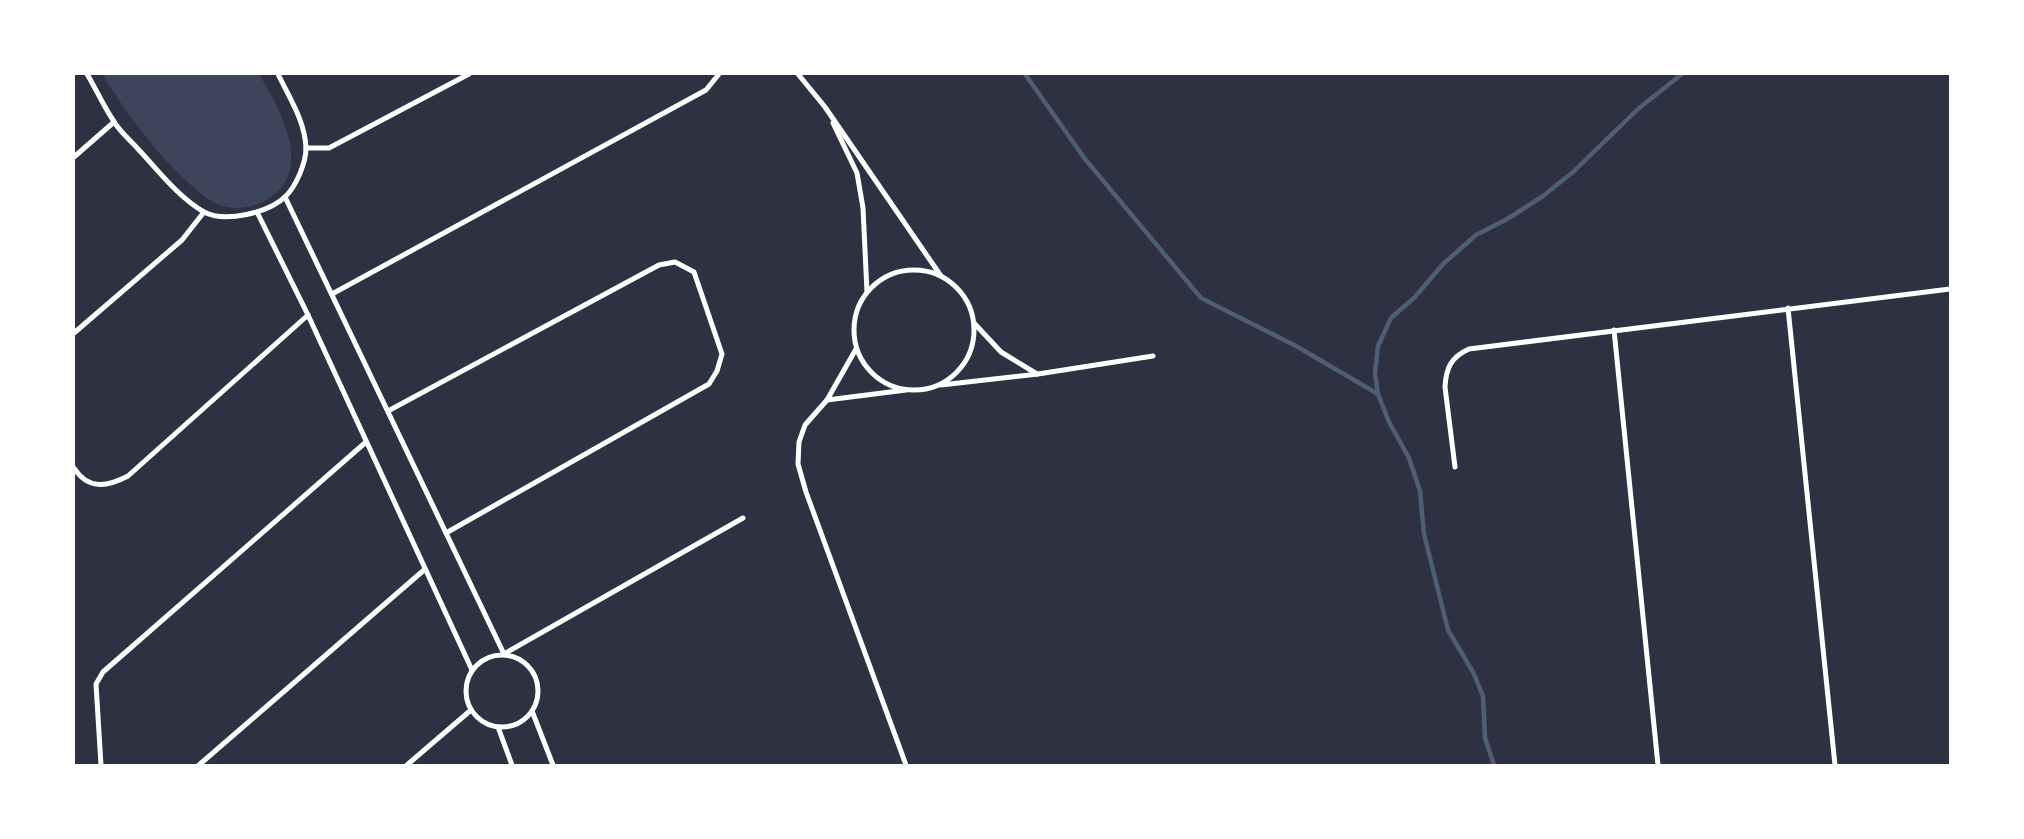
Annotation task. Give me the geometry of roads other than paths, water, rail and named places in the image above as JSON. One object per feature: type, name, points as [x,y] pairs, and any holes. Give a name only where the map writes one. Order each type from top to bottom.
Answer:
[{"type":"street","points":[[87,74],[114,122],[179,193],[204,212],[234,217],[257,212],[285,197],[296,180],[303,163],[306,148],[300,118],[278,74]]},
{"type":"street","points":[[306,148],[329,148],[469,74]]},
{"type":"street","points":[[332,294],[706,90],[719,74]]},
{"type":"street","points":[[798,74],[825,107],[941,276],[957,288],[968,304],[974,322],[973,342],[967,360],[954,375],[938,386]]},
{"type":"street","points":[[825,107],[857,173],[863,208],[867,292]]},
{"type":"street","points":[[74,157],[114,122]]},
{"type":"street","points":[[285,197],[504,654],[520,659],[532,670],[538,690],[532,711],[517,724],[498,727],[482,721],[471,710],[466,700],[465,690],[472,670],[486,658],[504,654],[743,518]]},
{"type":"street","points":[[74,332],[182,240],[204,212]]},
{"type":"street","points":[[257,212],[308,315],[424,570],[472,670]]},
{"type":"street","points":[[388,411],[659,265],[675,262],[694,272],[722,354],[717,371],[709,384],[446,533]]},
{"type":"street","points":[[908,390],[880,381],[865,367],[856,349],[853,329],[857,309],[867,292],[883,278],[902,271],[922,270],[941,276]]},
{"type":"street","points":[[1455,467],[1445,387],[1450,362],[1460,353],[1469,349],[1950,289]]},
{"type":"street","points":[[1788,308],[1835,765]]},
{"type":"street","points":[[74,468],[84,481],[98,484],[114,483],[128,476],[308,315]]},
{"type":"street","points":[[974,322],[1001,352],[1038,374]]},
{"type":"street","points":[[1614,330],[1658,765]]},
{"type":"street","points":[[856,349],[827,400],[805,425],[799,442],[798,464],[809,501],[906,765]]},
{"type":"street","points":[[827,400],[1038,374],[1153,356]]},
{"type":"street","points":[[101,765],[96,684],[103,672],[366,442]]},
{"type":"street","points":[[199,765],[424,570]]},
{"type":"street","points":[[407,765],[471,710]]},
{"type":"street","points":[[532,711],[553,765]]},
{"type":"street","points":[[498,727],[512,765]]},
{"type":"waterway","points":[[1025,74],[1085,159],[1201,298],[1296,346],[1378,394]]},
{"type":"waterway","points":[[1494,765],[1485,738],[1483,696],[1473,672],[1448,630],[1424,534],[1420,491],[1409,458],[1389,422],[1378,394],[1375,374],[1378,346],[1391,318],[1415,297],[1443,264],[1476,235],[1509,218],[1543,196],[1573,172],[1638,109],[1682,74]]}]
